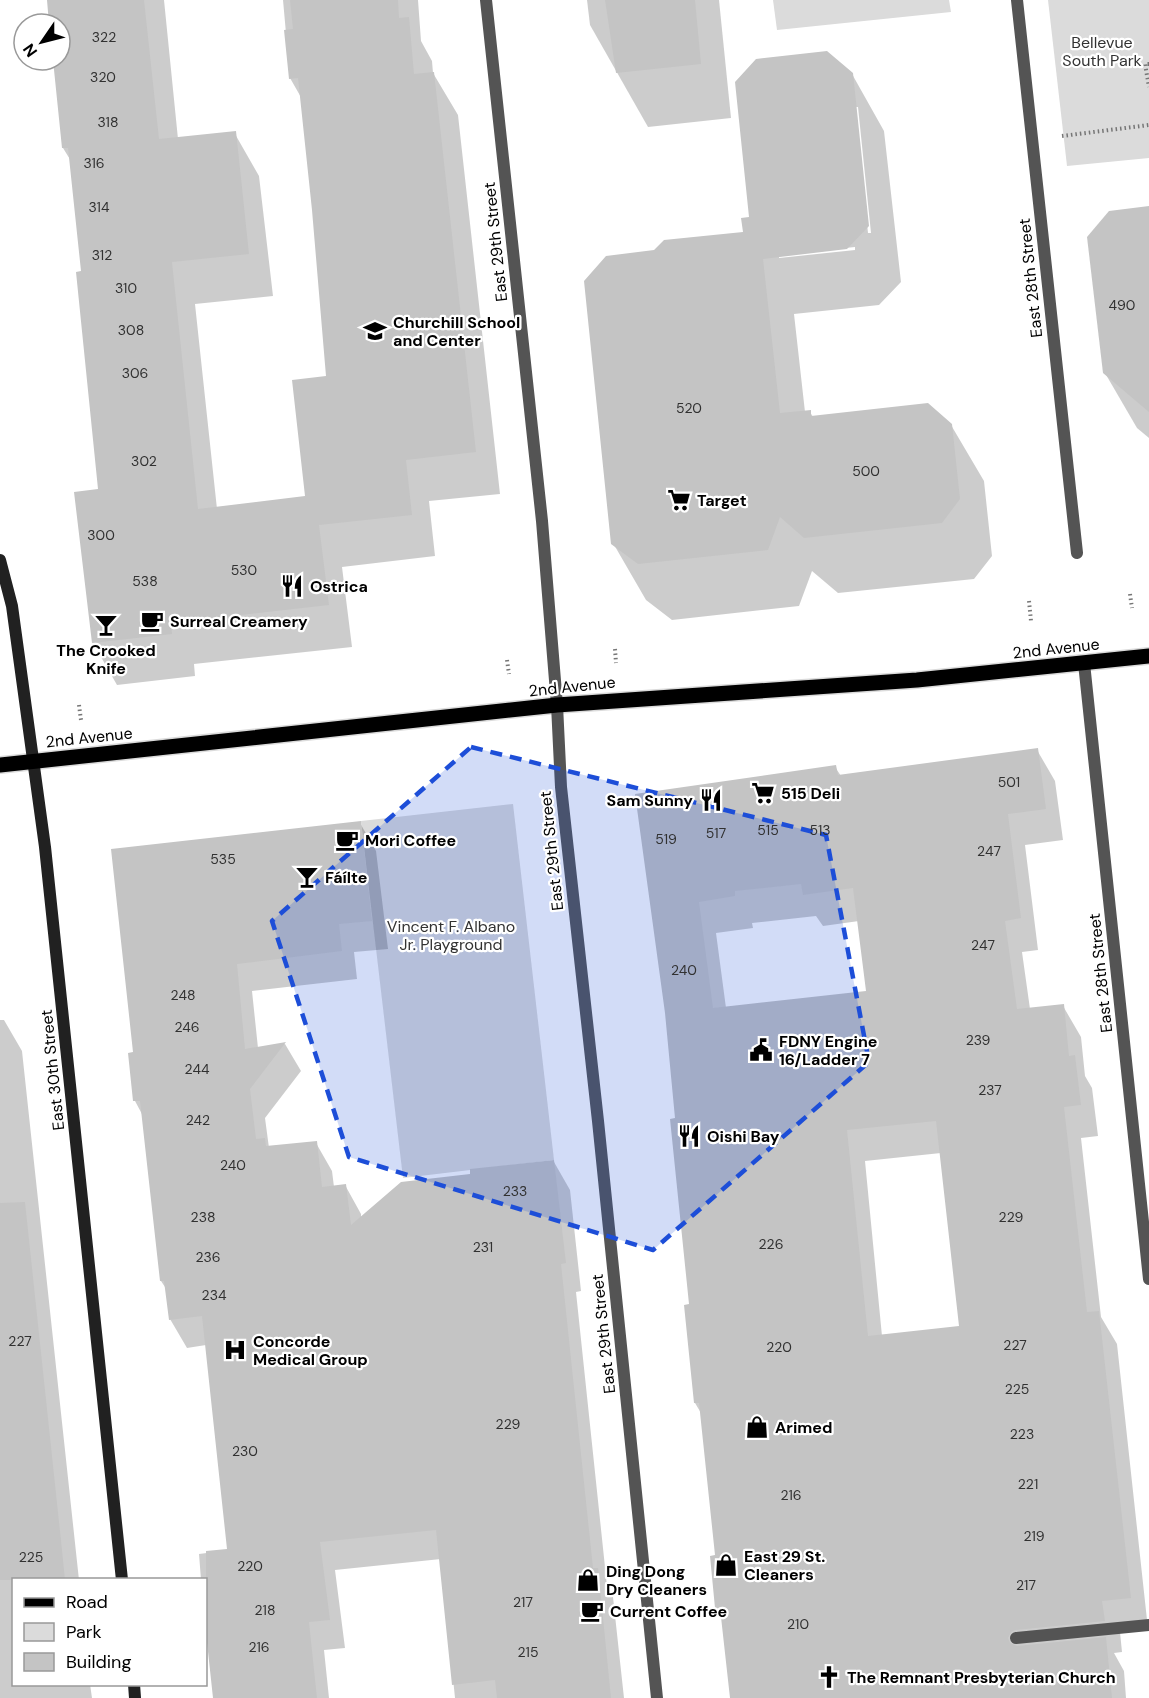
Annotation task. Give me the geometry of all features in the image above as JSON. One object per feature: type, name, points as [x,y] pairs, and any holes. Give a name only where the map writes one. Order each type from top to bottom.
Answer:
[{"type":"main road","name":"2nd Avenue","points":[[0,765],[557,705],[917,680],[1149,656]]},
{"type":"street","name":"East 29th Street","points":[[486,0],[542,521],[557,705],[561,787],[657,1698]]},
{"type":"street","name":"East 28th Street","points":[[1017,0],[1077,553]]},
{"type":"street","name":"East 30th Street","points":[[0,560],[12,606],[45,848],[122,1578]]},
{"type":"street","name":"East 28th Street","points":[[1084,663],[1149,1279]]},
{"type":"street","points":[[1016,1638],[1149,1625]]},
{"type":"path","points":[[1149,64],[1145,64],[1149,87]]},
{"type":"path","points":[[1032,140],[1149,125]]},
{"type":"path","points":[[1130,594],[1132,608]]},
{"type":"path","points":[[1029,601],[1031,621]]},
{"type":"path","points":[[615,649],[615,663]]},
{"type":"path","points":[[507,660],[509,674]]},
{"type":"path","points":[[79,705],[81,720]]},
{"type":"highlighted area","points":[[471,747],[826,835],[869,1062],[653,1250],[349,1157],[272,921]]},
{"type":"green space","points":[[773,0],[949,0],[951,12],[777,30]]},
{"type":"green space","name":"Bellevue South Park","points":[[1048,0],[1149,0],[1149,158],[1067,166]]},
{"type":"green space","name":"Vincent F. Albano Jr. Playground","points":[[513,804],[554,1160],[403,1178],[361,821]]},
{"type":"building","points":[[47,0],[144,0],[159,139],[236,131],[249,254],[172,262],[198,509],[305,496],[292,380],[326,376],[298,78],[289,79],[284,30],[293,29],[290,0],[398,0],[399,18],[409,17],[414,74],[434,72],[476,452],[406,460],[412,515],[319,525],[329,605],[171,623],[172,634],[92,643],[74,492],[98,489],[76,272],[81,271],[68,148],[62,148],[54,72],[72,72],[72,12],[48,12]]},
{"type":"building","points":[[605,0],[695,0],[701,64],[616,73]]},
{"type":"building","points":[[827,51],[853,73],[869,226],[847,249],[763,259],[780,413],[811,410],[811,416],[928,403],[952,424],[960,499],[942,523],[804,538],[780,517],[768,550],[638,564],[611,544],[584,281],[606,256],[654,250],[664,240],[743,232],[741,218],[749,217],[735,82],[756,59]]},
{"type":"building","points":[[1149,206],[1149,412],[1103,373],[1087,237],[1109,211]]},
{"type":"building","points":[[1038,748],[1046,809],[1008,814],[1021,918],[1005,921],[1017,1009],[1064,1004],[1069,1056],[1075,1055],[1081,1105],[1064,1107],[1087,1312],[1099,1311],[1131,1598],[1102,1601],[1105,1621],[1015,1630],[1008,1638],[1010,1643],[1017,1646],[1106,1637],[1112,1698],[730,1698],[720,1608],[715,1608],[710,1556],[715,1555],[699,1403],[694,1403],[684,1305],[689,1304],[670,1119],[675,1118],[665,1013],[635,794],[836,765],[838,775]],"holes":[[[801,884],[803,895],[853,888],[866,991],[713,1008],[699,902],[735,896],[735,891]],[[936,1121],[959,1326],[868,1336],[847,1130]]]},
{"type":"building","points":[[361,821],[372,921],[339,924],[342,951],[237,964],[245,1049],[286,1042],[250,1089],[256,1139],[265,1138],[266,1146],[317,1141],[322,1187],[346,1184],[351,1225],[401,1182],[470,1174],[470,1169],[554,1160],[566,1263],[561,1264],[593,1568],[598,1568],[611,1698],[497,1698],[495,1680],[452,1685],[436,1530],[320,1542],[330,1620],[309,1622],[317,1698],[213,1698],[207,1642],[206,1551],[227,1549],[202,1316],[169,1320],[164,1281],[160,1281],[140,1101],[133,1101],[128,1053],[133,1052],[111,849]]},
{"type":"building","points":[[25,1202],[65,1578],[0,1580],[0,1203]]},
{"type":"place","name":"Churchill School and Center","points":[[375,331]]},
{"type":"place","name":"Target","points":[[679,500]]},
{"type":"place","name":"Ostrica","points":[[292,586]]},
{"type":"place","name":"Surreal Creamery","points":[[152,621]]},
{"type":"place","name":"The Crooked Knife","points":[[106,625]]},
{"type":"place","name":"515 Deli","points":[[763,793]]},
{"type":"place","name":"Sam Sunny","points":[[711,800]]},
{"type":"place","name":"Mori Coffee","points":[[347,840]]},
{"type":"place","name":"Fáílte","points":[[307,877]]},
{"type":"place","name":"FDNY Engine 16/Ladder 7","points":[[761,1050]]},
{"type":"place","name":"Oishi Bay","points":[[689,1136]]},
{"type":"place","name":"Concorde Medical Group","points":[[235,1350]]},
{"type":"place","name":"Arimed","points":[[757,1427]]},
{"type":"place","name":"East 29 St. Cleaners","points":[[726,1565]]},
{"type":"place","name":"Ding Dong Dry Cleaners","points":[[588,1580]]},
{"type":"place","name":"Current Coffee","points":[[592,1611]]},
{"type":"place","name":"The Remnant Presbyterian Church","points":[[829,1677]]}]
